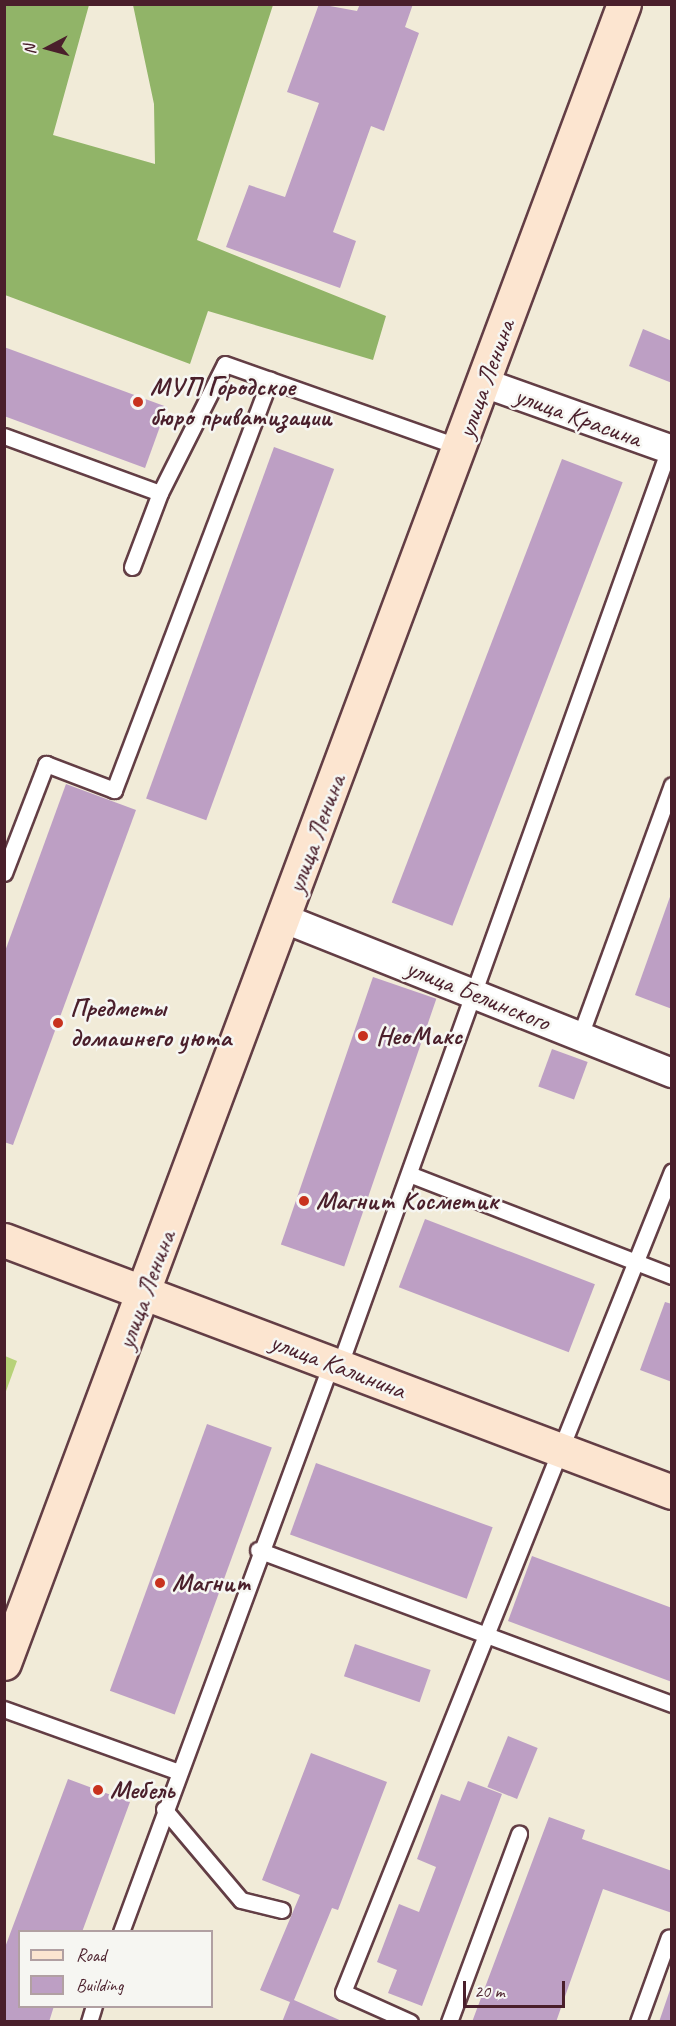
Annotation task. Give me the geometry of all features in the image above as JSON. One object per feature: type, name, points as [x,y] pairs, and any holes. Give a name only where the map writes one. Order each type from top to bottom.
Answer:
[{"type":"main road","name":"улица Ленина","points":[[4,1663],[285,919],[624,4]]},
{"type":"main road","name":"улица Калинина","points":[[4,1240],[672,1492]]},
{"type":"street","name":"улица Красина","points":[[484,383],[670,450]]},
{"type":"street","name":"улица Белинского","points":[[285,919],[672,1073]]},
{"type":"lane","points":[[132,567],[160,494],[225,364],[460,447]]},
{"type":"lane","points":[[4,873],[46,764],[114,790],[270,380]]},
{"type":"lane","points":[[4,436],[160,494]]},
{"type":"lane","points":[[122,1930],[258,1550],[335,1366],[409,1174],[670,450]]},
{"type":"lane","points":[[580,1036],[672,785]]},
{"type":"lane","points":[[410,2022],[343,1992],[486,1633],[564,1451],[672,1171]]},
{"type":"lane","points":[[409,1174],[672,1276]]},
{"type":"lane","points":[[258,1550],[672,1704]]},
{"type":"lane","points":[[4,1709],[179,1772]]},
{"type":"lane","points":[[164,1809],[241,1900],[282,1910]]},
{"type":"lane","points":[[449,2022],[519,1834]]},
{"type":"lane","points":[[638,2022],[669,1937]]},
{"type":"green space","points":[[4,5],[89,5],[53,135],[155,164],[154,104],[133,5],[273,5],[197,240],[386,316],[373,360],[208,311],[190,364],[5,295]]},
{"type":"green space","points":[[5,1356],[17,1361],[5,1394]]},
{"type":"building","points":[[319,4],[357,11],[360,4],[413,4],[405,27],[419,33],[384,131],[371,126],[333,232],[356,241],[340,288],[226,247],[249,185],[285,197],[319,103],[287,92]]},
{"type":"building","points":[[643,329],[672,341],[672,383],[629,366]]},
{"type":"building","points":[[4,347],[167,407],[145,468],[4,416]]},
{"type":"building","points":[[274,447],[334,469],[206,820],[146,798]]},
{"type":"building","points":[[562,459],[623,482],[452,926],[392,902]]},
{"type":"building","points":[[66,784],[136,810],[13,1145],[4,1142],[4,954]]},
{"type":"building","points":[[672,894],[672,1009],[635,995]]},
{"type":"building","points":[[373,977],[436,999],[344,1266],[281,1245]]},
{"type":"building","points":[[552,1049],[588,1062],[574,1100],[538,1087]]},
{"type":"building","points":[[425,1219],[595,1284],[569,1352],[399,1287]]},
{"type":"building","points":[[665,1302],[672,1304],[672,1382],[640,1370]]},
{"type":"building","points":[[207,1424],[272,1448],[175,1714],[110,1691]]},
{"type":"building","points":[[316,1463],[493,1527],[467,1599],[290,1534]]},
{"type":"building","points":[[532,1556],[672,1608],[672,1682],[508,1621]]},
{"type":"building","points":[[355,1644],[431,1670],[420,1702],[344,1676]]},
{"type":"building","points":[[508,1736],[538,1748],[517,1799],[487,1787]]},
{"type":"building","points":[[311,1753],[387,1782],[338,1910],[332,1908],[294,2000],[344,2022],[282,2022],[290,2002],[260,1990],[300,1895],[262,1880]]},
{"type":"building","points":[[68,1779],[130,1802],[83,1930],[18,1930],[18,2008],[53,2008],[49,2022],[4,2022],[4,1950]]},
{"type":"building","points":[[468,1781],[502,1794],[422,2006],[388,1993],[397,1970],[377,1962],[399,1904],[419,1912],[436,1867],[417,1859],[441,1794],[460,1801]]},
{"type":"building","points":[[549,1817],[585,1830],[582,1839],[672,1871],[672,1913],[603,1889],[556,2022],[472,2022]]},
{"type":"building","points":[[671,1987],[672,2022],[659,2022]]},
{"type":"place","name":"МУП Городское бюро приватизации","points":[[138,402]]},
{"type":"place","name":"Предметы домашнего уюта","points":[[58,1023]]},
{"type":"place","name":"НеоМакс","points":[[363,1036]]},
{"type":"place","name":"Магнит Косметик","points":[[304,1201]]},
{"type":"place","name":"Магнит","points":[[160,1583]]},
{"type":"place","name":"Мебель","points":[[98,1790]]}]
